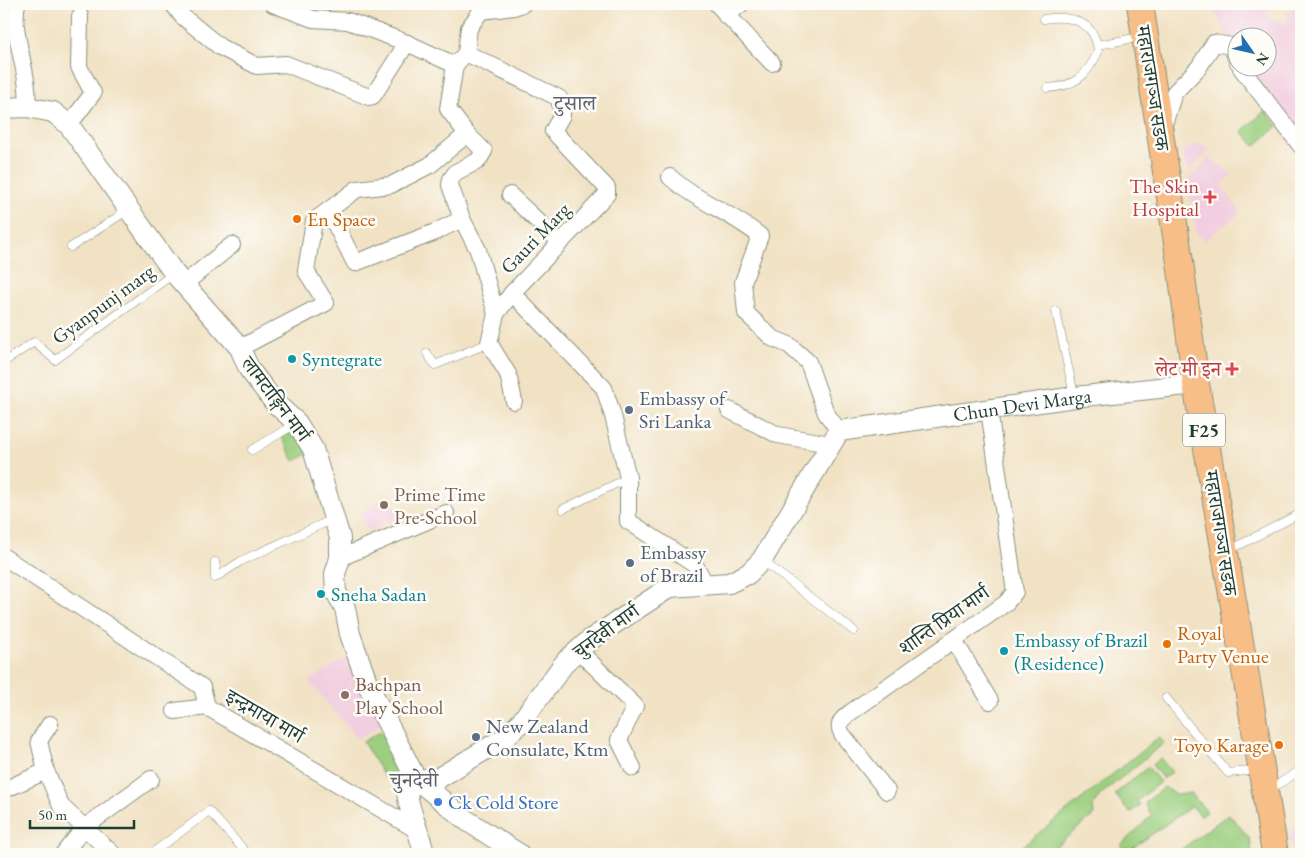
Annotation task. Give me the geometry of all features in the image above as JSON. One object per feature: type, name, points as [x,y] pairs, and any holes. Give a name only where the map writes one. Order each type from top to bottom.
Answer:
[{"type":"main road","name":"महाराजगञ्ज सडक","points":[[1140,4],[1180,262],[1196,384],[1275,854]]},
{"type":"street","points":[[17,4],[20,40],[28,83],[27,107]]},
{"type":"street","points":[[173,4],[182,16],[220,47],[258,66],[286,64],[369,97],[374,96],[407,43]]},
{"type":"street","points":[[273,4],[313,18],[348,21],[407,43],[455,64]]},
{"type":"street","points":[[496,314],[478,250],[462,219],[450,186],[456,172],[478,160],[484,151],[467,134],[448,109],[455,64],[466,52],[469,28],[481,11],[524,4]]},
{"type":"street","points":[[741,4],[721,10],[772,63]]},
{"type":"street","points":[[69,125],[94,94],[80,67],[80,16]]},
{"type":"street","points":[[1160,134],[1174,93],[1199,67],[1214,43],[1228,45]]},
{"type":"street","name":"Gauri Marg","points":[[466,52],[559,98],[562,115],[553,131],[607,188],[607,194],[512,293],[604,388],[628,478],[628,521],[694,565],[705,583]]},
{"type":"street","points":[[1250,78],[1300,143]]},
{"type":"street","name":"लामटाङ्गिन मार्ग","points":[[4,108],[27,107],[52,112],[69,125],[128,210],[179,278],[240,348],[249,369],[282,412],[297,424],[313,449],[340,538],[340,558],[335,574],[336,592],[344,608],[350,634],[368,685],[416,779]]},
{"type":"street","points":[[240,348],[326,303],[306,272],[314,221],[329,212],[357,189],[391,185],[430,165],[467,134]]},
{"type":"street","points":[[670,178],[686,190],[747,224],[760,236],[743,282],[746,313],[772,338],[789,345],[808,362],[826,413],[839,435]]},
{"type":"street","points":[[510,195],[560,242]]},
{"type":"street","points":[[329,212],[356,263],[433,233],[462,219]]},
{"type":"street","points":[[179,278],[232,245]]},
{"type":"street","points":[[512,293],[496,314],[489,343],[508,374],[514,402]]},
{"type":"street","name":"Chun Devi Marga","points":[[839,435],[1075,397],[1196,384]]},
{"type":"street","points":[[729,410],[778,435],[839,435]]},
{"type":"street","name":"शान्ति प्रिया मार्ग","points":[[886,791],[842,734],[839,729],[840,721],[1006,603],[1015,592],[988,410]]},
{"type":"street","name":"चुनदेवी मार्ग","points":[[416,779],[438,779],[506,737],[521,722],[566,661],[578,650],[591,639],[670,588],[705,583],[729,583],[738,580],[762,560],[839,435]]},
{"type":"street","points":[[340,558],[446,513]]},
{"type":"street","name":"इन्द्रमाया मार्ग","points":[[4,557],[202,687],[207,707],[420,832]]},
{"type":"street","points":[[954,640],[990,701]]},
{"type":"street","points":[[578,650],[635,706],[620,740],[633,768]]},
{"type":"street","points":[[175,711],[207,707]]},
{"type":"street","points":[[50,724],[40,741],[46,771],[60,806],[113,854]]},
{"type":"street","points":[[4,790],[46,771]]},
{"type":"street","points":[[64,854],[85,827],[151,779]]},
{"type":"street","points":[[424,854],[420,832],[408,806],[407,792],[416,779],[466,820],[519,854]]},
{"type":"lane","points":[[1044,19],[1064,17],[1080,22],[1094,34],[1098,45],[1098,52],[1086,74],[1069,85],[1047,88]]},
{"type":"lane","points":[[1098,45],[1145,36]]},
{"type":"lane","points":[[71,247],[128,210]]},
{"type":"lane","name":"Gyanpunj marg","points":[[4,362],[34,342],[55,360],[179,278]]},
{"type":"lane","points":[[1056,311],[1075,397]]},
{"type":"lane","points":[[427,352],[435,365],[489,343]]},
{"type":"lane","points":[[252,450],[297,424]]},
{"type":"lane","points":[[563,509],[628,478]]},
{"type":"lane","points":[[1224,553],[1301,513]]},
{"type":"lane","points":[[215,562],[215,578],[241,561],[335,518]]},
{"type":"lane","points":[[762,560],[854,631]]},
{"type":"lane","points":[[1166,698],[1228,773],[1263,781],[1301,770]]},
{"type":"lane","points":[[151,854],[209,811],[244,850]]},
{"type":"shaded area","points":[[1210,4],[1276,4],[1266,11],[1273,22],[1279,18],[1284,24],[1289,20],[1285,14],[1301,4],[1301,139],[1256,78],[1278,78],[1278,28],[1228,28],[1228,35]]},
{"type":"shaded area","points":[[1197,143],[1210,150],[1188,172],[1181,152]]},
{"type":"shaded area","name":"The Skin Hospital","points":[[1209,157],[1233,175],[1221,185],[1241,212],[1204,241],[1196,232],[1188,181]]},
{"type":"shaded area","name":"Prime Time Pre-School","points":[[389,495],[402,517],[391,525],[388,520],[370,532],[359,514]]},
{"type":"shaded area","name":"Bachpan Play School","points":[[354,654],[383,724],[358,739],[308,681]]},
{"type":"shaded area","points":[[1301,821],[1301,854],[1294,854],[1289,835]]},
{"type":"green space","points":[[1265,111],[1278,126],[1255,146],[1242,131]]},
{"type":"green space","points":[[287,432],[293,437],[298,435],[308,454],[294,461],[281,435]]},
{"type":"green space","points":[[381,731],[403,767],[385,778],[363,742]]},
{"type":"green space","points":[[1159,737],[1164,743],[1100,795],[1093,806],[1094,815],[1046,854],[1013,854]]},
{"type":"green space","points":[[1160,758],[1172,772],[1163,779],[1152,765]]},
{"type":"green space","points":[[1148,767],[1160,782],[1137,801],[1140,805],[1130,813],[1115,794]]},
{"type":"green space","points":[[1164,787],[1177,795],[1191,793],[1207,812],[1201,816],[1192,806],[1128,851],[1125,847],[1123,849],[1120,846],[1152,815],[1145,805],[1146,802]]},
{"type":"green space","points":[[1229,814],[1250,839],[1252,854],[1181,854],[1179,851]]},
{"type":"place","name":"The Skin Hospital","points":[[1210,197]]},
{"type":"place","name":"En Space","points":[[297,219]]},
{"type":"place","name":"Syntegrate","points":[[292,359]]},
{"type":"place","name":"लेट मी इन","points":[[1232,369]]},
{"type":"place","name":"Embassy of Sri Lanka","points":[[629,410]]},
{"type":"place","name":"Prime Time Pre-School","points":[[384,505]]},
{"type":"place","name":"Embassy of Brazil","points":[[630,563]]},
{"type":"place","name":"Sneha Sadan","points":[[321,594]]},
{"type":"place","name":"Royal Party Venue","points":[[1167,644]]},
{"type":"place","name":"Embassy of Brazil (Residence)","points":[[1004,651]]},
{"type":"place","name":"Bachpan Play School","points":[[345,695]]},
{"type":"place","name":"New Zealand Consulate, Ktm","points":[[476,737]]},
{"type":"place","name":"Toyo Karage","points":[[1279,745]]},
{"type":"place","name":"Ck Cold Store","points":[[438,802]]},
{"type":"district","name":"टुसाल","points":[[575,102]]},
{"type":"district","name":"चुनदेवी","points":[[414,779]]}]
